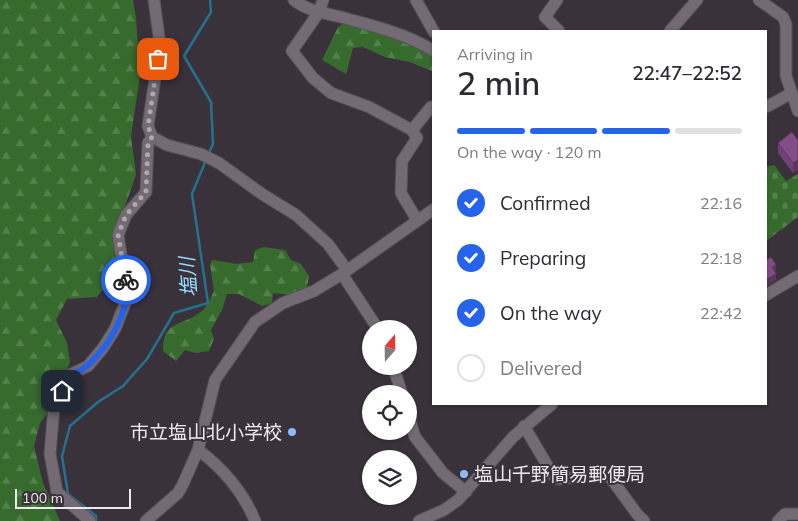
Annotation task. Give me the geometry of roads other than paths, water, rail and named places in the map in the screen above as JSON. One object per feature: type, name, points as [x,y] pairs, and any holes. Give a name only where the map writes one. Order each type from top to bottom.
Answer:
[{"type":"street","points":[[154,0],[160,44],[148,126],[152,137],[167,145],[201,154],[219,164],[303,221],[328,244],[373,320]]},
{"type":"street","points":[[294,0],[319,12],[387,29],[418,40],[432,50]]},
{"type":"street","points":[[324,0],[319,12],[292,51],[313,78],[331,93],[369,107],[412,130],[417,138],[402,161],[401,193],[417,220]]},
{"type":"street","points":[[416,0],[433,30]]},
{"type":"street","points":[[557,0],[545,17],[558,30]]},
{"type":"street","points":[[671,30],[697,0]]},
{"type":"street","points":[[759,0],[783,17],[786,28],[786,76],[798,111]]},
{"type":"street","points":[[786,28],[798,24]]},
{"type":"street","points":[[767,107],[794,96]]},
{"type":"street","points":[[412,130],[432,108]]},
{"type":"street","points":[[90,521],[57,492],[50,454],[54,406],[69,375],[88,366],[115,329],[127,290],[118,235],[126,215],[146,192],[148,143],[152,137]]},
{"type":"street","points":[[146,521],[178,493],[198,450],[216,380],[255,322],[283,303],[314,291],[432,210]]},
{"type":"street","points":[[767,294],[798,276]]},
{"type":"street","points":[[420,521],[443,515],[466,492],[524,426],[551,405]]},
{"type":"street","points":[[524,426],[553,475],[558,479],[602,475],[610,477],[644,521]]},
{"type":"street","points":[[417,440],[443,473],[466,492]]},
{"type":"street","points":[[198,450],[218,466],[234,484],[255,521]]},
{"type":"street","points":[[778,521],[784,514],[798,514]]},
{"type":"waterway","name":"塩川","points":[[209,153],[213,144],[211,102],[184,56],[211,12],[210,0]]},
{"type":"waterway","name":"塩川","points":[[96,521],[96,516],[68,494],[62,456],[70,426],[98,402],[123,386],[147,359],[174,313],[208,303],[192,194],[206,160]]},
{"type":"place","name":"市立塩山北小学校","points":[[292,432]]},
{"type":"place","name":"塩山千野簡易郵便局","points":[[464,474]]}]
